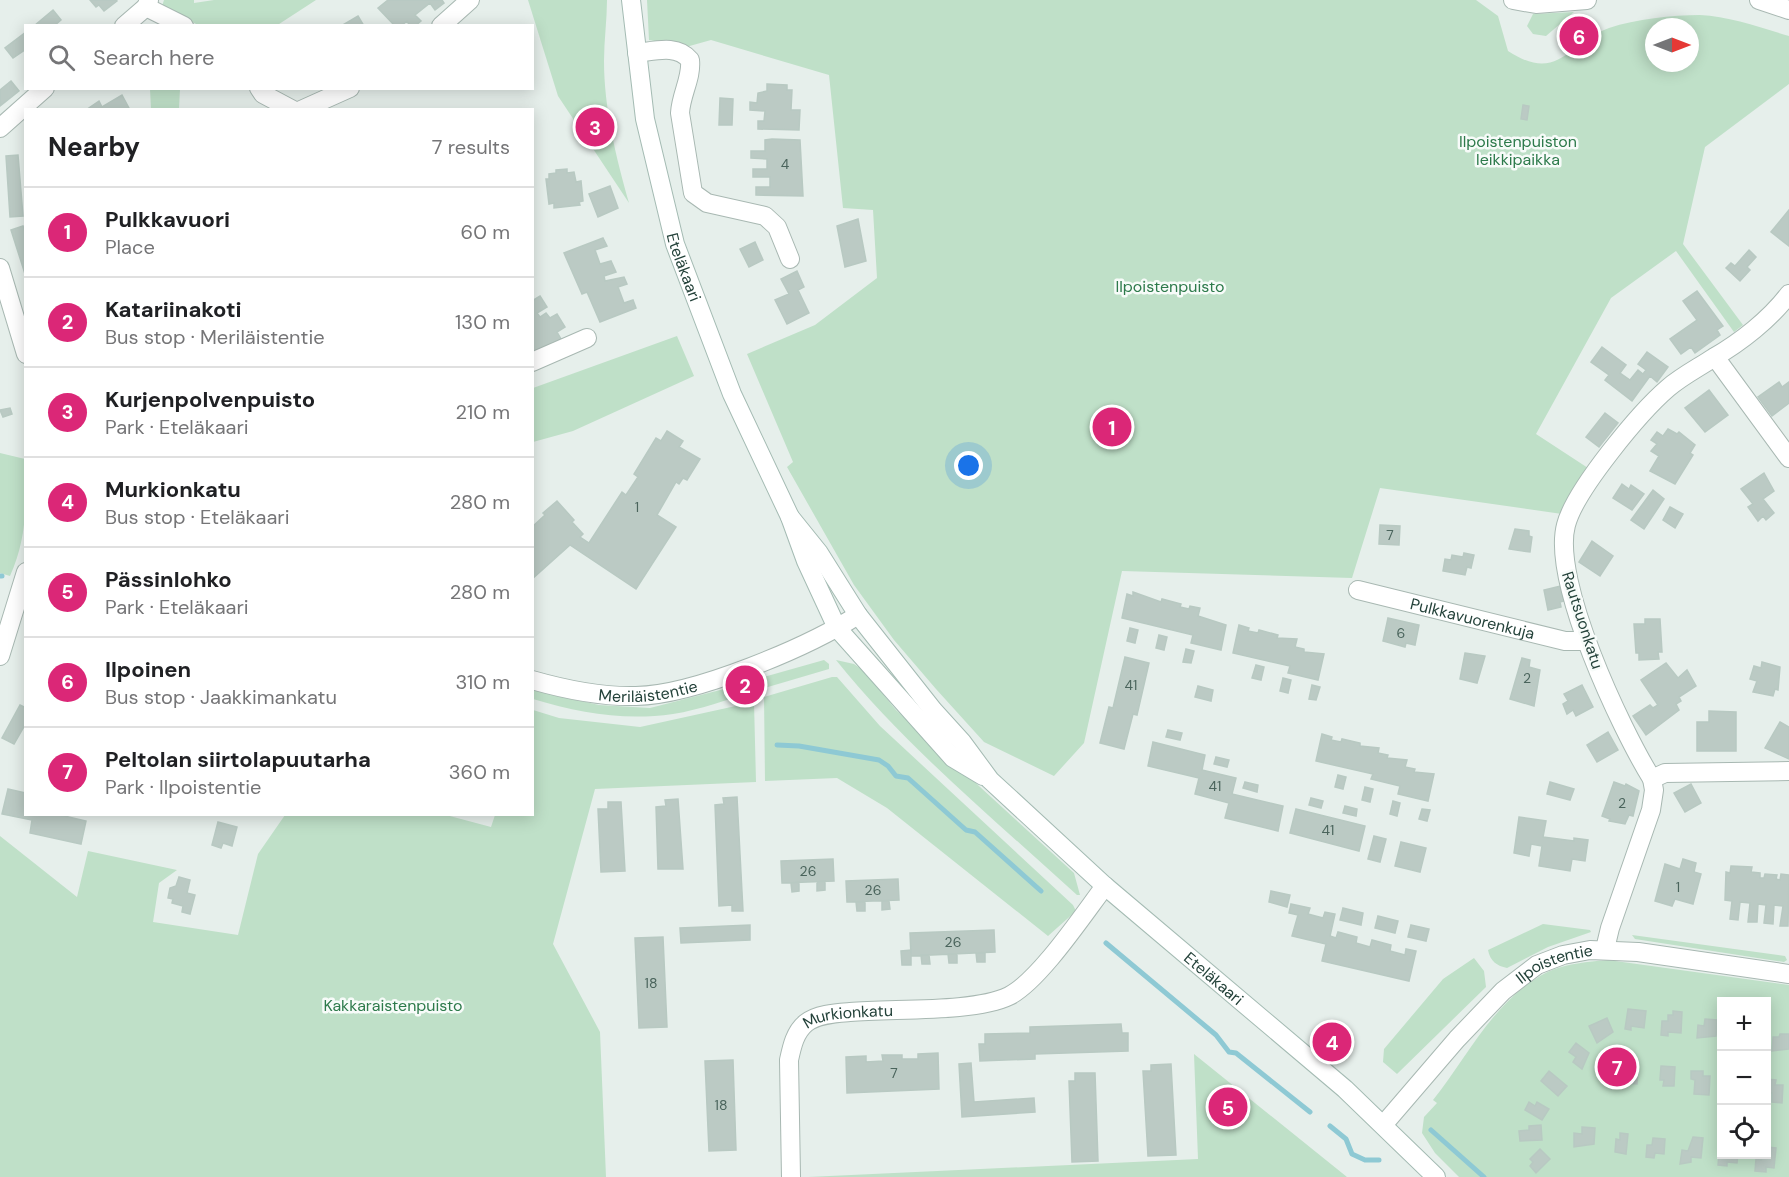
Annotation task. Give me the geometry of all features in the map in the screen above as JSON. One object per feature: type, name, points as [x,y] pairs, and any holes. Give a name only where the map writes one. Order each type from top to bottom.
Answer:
[{"type":"street","points":[[443,24],[470,0]]},
{"type":"street","name":"Eteläkaari","points":[[631,0],[649,140],[675,244],[732,394],[790,517],[806,561],[837,628],[953,758],[990,780]]},
{"type":"street","points":[[1513,0],[1536,4],[1587,0]]},
{"type":"street","points":[[1759,0],[1789,10]]},
{"type":"street","points":[[126,24],[147,3],[181,24]]},
{"type":"street","points":[[637,53],[677,50],[690,60],[691,69],[681,99],[680,112],[693,193],[707,203],[765,216],[773,221],[790,259]]},
{"type":"street","points":[[0,128],[43,90]]},
{"type":"street","points":[[260,90],[262,94],[289,108]]},
{"type":"street","points":[[305,108],[346,90]]},
{"type":"street","points":[[0,268],[24,347]]},
{"type":"street","name":"Rautsuonkatu","points":[[1605,949],[1610,928],[1651,810],[1654,790],[1652,779],[1614,708],[1587,641],[1564,564],[1564,538],[1570,514],[1592,476],[1668,387],[1715,357],[1767,318],[1789,294]]},
{"type":"street","points":[[534,361],[587,338]]},
{"type":"street","points":[[1715,357],[1789,458]]},
{"type":"street","name":"Eteläkaari","points":[[790,517],[819,553],[858,615],[933,710],[962,742],[990,780],[1105,886],[1284,1035],[1384,1124],[1436,1177]]},
{"type":"street","points":[[0,656],[24,578]]},
{"type":"street","name":"Pulkkavuorenkuja","points":[[1358,590],[1565,641],[1587,641]]},
{"type":"street","name":"Meriläistentie","points":[[534,680],[594,694],[639,696],[666,692],[743,669],[837,628],[858,615]]},
{"type":"street","points":[[1652,779],[1665,773],[1789,771]]},
{"type":"street","name":"Murkionkatu","points":[[791,1177],[789,1060],[792,1044],[806,1023],[835,1014],[973,1005],[1009,996],[1023,987],[1105,886]]},
{"type":"street","name":"Ilpoistentie","points":[[1384,1124],[1457,1039],[1519,976],[1537,965],[1563,955],[1605,949],[1789,974]]},
{"type":"green space","points":[[164,0],[194,0],[194,3],[214,0],[316,0],[279,24],[196,24],[162,6]]},
{"type":"green space","points":[[528,0],[607,0],[604,61],[606,97],[615,150],[629,203],[558,96]]},
{"type":"green space","name":"Ilpoistenpuisto","points":[[647,0],[1476,0],[1498,16],[1508,51],[1525,60],[1539,63],[1562,58],[1609,28],[1645,20],[1645,72],[1699,72],[1699,18],[1658,18],[1700,15],[1745,23],[1789,36],[1789,84],[1705,147],[1683,244],[1743,325],[1734,332],[1676,251],[1611,298],[1536,434],[1588,468],[1562,514],[1380,488],[1352,578],[1122,571],[1084,743],[1054,776],[984,742],[894,640],[854,585],[787,467],[793,462],[747,354],[815,325],[877,278],[873,210],[843,208],[829,75],[711,40],[686,47],[649,40]]},
{"type":"green space","points":[[1574,12],[1546,36],[1533,34],[1527,26],[1533,14]]},
{"type":"green space","points":[[150,90],[180,90],[179,108],[151,108]]},
{"type":"green space","points":[[677,336],[694,376],[573,431],[534,442],[534,388]]},
{"type":"green space","points":[[0,453],[24,459],[24,518],[20,547],[10,576],[0,573]]},
{"type":"green space","points":[[824,660],[829,664],[829,669],[758,690],[756,684],[761,682],[760,678]]},
{"type":"green space","points":[[836,660],[854,664],[864,671],[896,710],[1074,873],[1080,895],[1077,895],[921,753]]},
{"type":"green space","points":[[837,677],[880,726],[1073,905],[1076,911],[1048,936],[887,808],[837,778],[765,781],[764,697]]},
{"type":"green space","points":[[752,685],[754,692],[693,710],[637,717],[602,714],[534,699],[534,690],[599,705],[650,708],[728,688],[730,692],[738,689],[739,693],[750,690]]},
{"type":"green space","name":"Kakkaraistenpuisto","points":[[754,702],[756,782],[595,789],[553,944],[600,1032],[606,1177],[0,1177],[0,836],[77,897],[88,851],[177,870],[159,883],[153,922],[238,935],[258,854],[284,816],[450,816],[491,827],[495,816],[534,816],[534,710],[559,718],[640,727]]},
{"type":"green space","points":[[1543,924],[1590,930],[1591,932],[1548,947],[1507,968],[1492,960],[1488,950]]},
{"type":"green space","points":[[1632,935],[1785,956],[1787,960],[1784,962],[1635,939]]},
{"type":"green space","points":[[1474,958],[1484,971],[1486,987],[1397,1074],[1383,1062],[1384,1049],[1443,979]]},
{"type":"green space","points":[[1608,960],[1789,985],[1789,1177],[1459,1177],[1435,1153],[1422,1133],[1424,1117],[1437,1103],[1433,1100],[1480,1034],[1506,1003],[1545,973],[1571,964]]},
{"type":"green space","points":[[1194,1054],[1347,1177],[808,1177],[1198,1159]]},
{"type":"building","points":[[90,0],[116,0],[117,1],[104,11]]},
{"type":"building","points":[[388,0],[442,0],[444,3],[435,10],[430,3],[415,15],[421,21],[417,24],[409,24],[407,21],[403,24],[393,24],[378,8]]},
{"type":"building","points":[[53,10],[61,20],[56,24],[36,24]]},
{"type":"building","points":[[358,16],[363,24],[344,24]]},
{"type":"building","points":[[24,34],[24,50],[13,58],[5,48]]},
{"type":"building","points":[[11,81],[19,91],[0,106],[0,90]]},
{"type":"building","points":[[767,84],[787,85],[787,90],[792,90],[791,110],[800,110],[799,130],[758,129],[758,121],[764,121],[765,111],[750,110],[750,102],[757,103],[758,93],[767,91]]},
{"type":"building","points":[[122,95],[129,108],[89,108],[99,101],[102,107]]},
{"type":"building","points":[[720,98],[733,99],[732,125],[719,125]]},
{"type":"building","points":[[1523,105],[1529,106],[1527,120],[1521,119]]},
{"type":"building","points":[[765,140],[800,140],[803,196],[756,195],[756,187],[770,187],[770,177],[753,177],[753,169],[767,169],[767,159],[751,158],[751,151],[765,151]]},
{"type":"building","points":[[18,155],[23,216],[10,217],[6,156]]},
{"type":"building","points":[[567,169],[567,173],[574,172],[576,182],[581,181],[583,201],[579,202],[580,205],[554,208],[554,203],[549,204],[546,179],[549,179],[549,174],[556,173],[556,170]]},
{"type":"building","points":[[610,186],[618,208],[598,217],[589,194]]},
{"type":"building","points":[[1789,210],[1789,246],[1771,232]]},
{"type":"building","points":[[858,219],[866,261],[845,267],[837,226]]},
{"type":"building","points":[[23,226],[24,229],[24,271],[11,230]]},
{"type":"building","points":[[603,238],[607,246],[595,250],[600,264],[611,261],[616,272],[604,276],[605,281],[624,277],[627,284],[618,287],[624,303],[633,300],[636,308],[600,322],[587,292],[582,294],[564,253]]},
{"type":"building","points":[[755,242],[763,260],[749,267],[740,249]]},
{"type":"building","points":[[1749,250],[1756,257],[1747,267],[1750,270],[1740,281],[1726,268],[1731,263],[1735,266]]},
{"type":"building","points":[[797,271],[804,287],[798,290],[809,313],[787,324],[775,300],[789,294],[781,279]]},
{"type":"building","points":[[1697,291],[1723,326],[1717,330],[1720,335],[1695,353],[1691,347],[1681,354],[1670,339],[1697,320],[1683,301]]},
{"type":"building","points":[[540,296],[547,307],[537,313],[540,317],[546,313],[550,318],[557,314],[565,327],[557,332],[561,339],[536,354],[534,351],[534,300]]},
{"type":"building","points":[[1602,347],[1626,365],[1620,373],[1630,380],[1638,370],[1643,374],[1646,370],[1638,364],[1647,352],[1668,367],[1657,382],[1650,376],[1632,401],[1605,380],[1609,375],[1591,362]]},
{"type":"building","points":[[1779,382],[1782,387],[1789,382],[1789,403],[1772,416],[1758,397]]},
{"type":"building","points":[[1709,390],[1728,415],[1705,432],[1685,408]]},
{"type":"building","points":[[10,408],[12,414],[3,417],[0,410]]},
{"type":"building","points":[[1605,413],[1618,423],[1599,447],[1586,437]]},
{"type":"building","points":[[1668,429],[1677,434],[1679,432],[1695,445],[1690,453],[1693,455],[1675,484],[1650,471],[1659,456],[1651,451],[1657,444],[1651,440],[1657,432],[1663,436]]},
{"type":"building","points":[[667,431],[683,441],[679,447],[700,459],[687,480],[683,478],[679,484],[676,482],[657,515],[676,527],[636,589],[570,545],[534,577],[534,525],[545,515],[543,513],[557,501],[583,534],[580,537],[589,543],[622,492],[626,495],[638,477],[634,474],[656,438],[661,441]]},
{"type":"building","points":[[1764,473],[1774,491],[1763,499],[1774,513],[1766,520],[1763,516],[1758,521],[1748,507],[1753,504],[1741,489]]},
{"type":"building","points":[[1622,484],[1629,489],[1631,485],[1644,494],[1632,510],[1613,498]]},
{"type":"building","points":[[1653,490],[1664,499],[1644,529],[1631,520]]},
{"type":"building","points":[[1670,507],[1683,514],[1675,528],[1663,520]]},
{"type":"building","points":[[1380,525],[1400,526],[1399,545],[1379,544]]},
{"type":"building","points":[[1515,529],[1529,531],[1529,536],[1532,537],[1530,552],[1509,549]]},
{"type":"building","points":[[1592,541],[1613,556],[1600,576],[1579,562]]},
{"type":"building","points":[[1464,553],[1474,555],[1471,568],[1467,567],[1465,575],[1443,571],[1445,559],[1451,560],[1452,555],[1463,557]]},
{"type":"building","points":[[1561,586],[1564,601],[1560,602],[1561,607],[1548,610],[1544,590]]},
{"type":"building","points":[[1133,592],[1161,602],[1162,599],[1181,604],[1180,607],[1200,608],[1198,616],[1226,625],[1221,650],[1191,643],[1193,635],[1122,618],[1127,594],[1133,596]]},
{"type":"building","points":[[1388,618],[1419,625],[1415,645],[1406,643],[1405,647],[1383,641]]},
{"type":"building","points":[[1645,619],[1660,619],[1662,652],[1658,652],[1659,659],[1639,660],[1639,653],[1636,653],[1634,624],[1645,624]]},
{"type":"building","points":[[1239,625],[1249,628],[1248,631],[1258,633],[1259,630],[1278,635],[1277,638],[1297,639],[1295,647],[1304,649],[1304,652],[1324,654],[1318,680],[1288,673],[1290,666],[1233,653]]},
{"type":"building","points":[[1130,628],[1138,630],[1135,643],[1127,641]]},
{"type":"building","points":[[1159,635],[1167,637],[1164,650],[1156,648]]},
{"type":"building","points":[[1186,649],[1194,651],[1191,663],[1183,662]]},
{"type":"building","points":[[1465,653],[1485,656],[1477,683],[1460,679]]},
{"type":"building","points":[[1125,657],[1149,663],[1137,715],[1133,714],[1124,749],[1100,743],[1109,707],[1113,708]]},
{"type":"building","points":[[1522,658],[1530,660],[1529,667],[1540,670],[1534,706],[1510,699]]},
{"type":"building","points":[[1762,662],[1780,667],[1778,690],[1775,689],[1773,696],[1753,692],[1757,681],[1750,679],[1754,666],[1761,668]]},
{"type":"building","points":[[1666,663],[1678,678],[1687,670],[1696,686],[1679,697],[1681,701],[1676,704],[1679,710],[1646,735],[1633,716],[1650,705],[1653,708],[1658,705],[1641,680]]},
{"type":"building","points":[[1256,665],[1264,667],[1261,680],[1252,678]]},
{"type":"building","points":[[1283,678],[1291,680],[1288,693],[1280,691]]},
{"type":"building","points":[[1312,685],[1320,687],[1316,700],[1309,699]]},
{"type":"building","points":[[1582,685],[1593,707],[1576,716],[1573,710],[1567,714],[1563,704],[1568,701],[1564,694]]},
{"type":"building","points":[[1198,686],[1213,690],[1211,701],[1195,697]]},
{"type":"building","points":[[20,705],[24,707],[24,726],[14,744],[2,738]]},
{"type":"building","points":[[1709,711],[1736,712],[1736,751],[1697,751],[1697,722],[1709,722]]},
{"type":"building","points":[[1780,722],[1789,727],[1789,759],[1765,748]]},
{"type":"building","points":[[1168,730],[1182,733],[1180,740],[1166,737]]},
{"type":"building","points":[[1608,732],[1618,750],[1597,762],[1587,745]]},
{"type":"building","points":[[1322,734],[1332,737],[1331,740],[1341,742],[1342,739],[1360,743],[1360,746],[1379,748],[1378,753],[1388,755],[1387,758],[1407,760],[1405,767],[1415,769],[1414,772],[1434,774],[1428,801],[1398,794],[1400,786],[1371,779],[1373,774],[1316,761]]},
{"type":"building","points":[[1153,742],[1205,755],[1202,770],[1236,778],[1232,794],[1283,806],[1278,831],[1225,818],[1229,803],[1195,794],[1199,778],[1148,766]]},
{"type":"building","points":[[1216,757],[1229,760],[1227,767],[1214,764]]},
{"type":"building","points":[[1338,775],[1346,777],[1343,789],[1335,787]]},
{"type":"building","points":[[1245,782],[1258,785],[1257,792],[1243,788]]},
{"type":"building","points":[[1550,782],[1574,789],[1570,800],[1547,794]]},
{"type":"building","points":[[1614,782],[1625,786],[1626,784],[1639,791],[1633,816],[1629,815],[1625,824],[1609,821],[1610,819],[1602,816]]},
{"type":"building","points":[[1691,784],[1701,803],[1685,812],[1674,793]]},
{"type":"building","points":[[1365,787],[1373,789],[1370,802],[1362,800]]},
{"type":"building","points":[[8,789],[24,793],[24,816],[65,816],[86,821],[81,844],[30,833],[32,820],[2,814]]},
{"type":"building","points":[[737,797],[743,911],[732,911],[732,905],[719,906],[715,805],[724,804],[723,798]]},
{"type":"building","points":[[1311,798],[1323,801],[1321,808],[1309,805]]},
{"type":"building","points":[[678,799],[683,869],[658,869],[656,807],[666,806],[665,800]]},
{"type":"building","points":[[1393,801],[1400,803],[1397,816],[1390,814]]},
{"type":"building","points":[[608,802],[621,802],[625,871],[601,872],[598,809],[608,809]]},
{"type":"building","points":[[1345,806],[1357,809],[1356,816],[1343,813]]},
{"type":"building","points":[[1296,809],[1365,826],[1359,851],[1290,833]]},
{"type":"building","points":[[1422,809],[1430,810],[1427,821],[1419,819]]},
{"type":"building","points":[[1519,817],[1546,821],[1543,837],[1574,841],[1574,838],[1588,840],[1585,861],[1572,859],[1570,871],[1539,866],[1542,846],[1531,844],[1529,856],[1514,853]]},
{"type":"building","points":[[218,822],[237,827],[232,846],[223,843],[221,848],[212,845]]},
{"type":"building","points":[[1374,836],[1386,839],[1380,862],[1368,859]]},
{"type":"building","points":[[1401,842],[1426,848],[1420,872],[1395,866]]},
{"type":"building","points":[[833,859],[834,881],[782,883],[781,861]]},
{"type":"building","points":[[1683,859],[1696,863],[1694,872],[1701,874],[1693,904],[1675,899],[1672,906],[1655,901],[1665,864],[1680,869]]},
{"type":"building","points":[[1731,866],[1752,867],[1751,872],[1760,873],[1760,878],[1764,878],[1765,874],[1777,875],[1776,879],[1780,880],[1781,874],[1789,875],[1788,926],[1780,926],[1783,906],[1774,905],[1773,924],[1764,923],[1766,905],[1758,904],[1757,922],[1748,922],[1750,903],[1740,902],[1738,920],[1730,919],[1732,901],[1725,900],[1726,872],[1730,873]]},
{"type":"building","points":[[179,877],[190,880],[187,893],[195,895],[190,914],[182,912],[183,906],[172,903],[173,899],[168,898],[170,888],[176,886]]},
{"type":"building","points":[[898,879],[899,900],[847,902],[846,881]]},
{"type":"building","points":[[825,881],[825,890],[817,891],[817,882]]},
{"type":"building","points":[[799,882],[799,891],[792,892],[791,883]]},
{"type":"building","points":[[1271,891],[1290,895],[1287,907],[1269,902]]},
{"type":"building","points":[[882,901],[889,901],[890,909],[882,910]]},
{"type":"building","points":[[856,902],[865,902],[865,911],[857,911]]},
{"type":"building","points":[[1291,904],[1310,908],[1308,914],[1323,918],[1325,912],[1335,914],[1330,936],[1336,938],[1338,932],[1357,937],[1356,943],[1370,947],[1372,940],[1391,945],[1390,951],[1405,955],[1406,949],[1416,951],[1409,981],[1322,961],[1326,944],[1292,936],[1298,915],[1289,913]]},
{"type":"building","points":[[1343,908],[1363,913],[1361,925],[1340,920]]},
{"type":"building","points":[[1378,916],[1398,921],[1395,933],[1375,928]]},
{"type":"building","points":[[750,925],[750,940],[681,943],[680,928]]},
{"type":"building","points":[[1411,925],[1429,929],[1426,941],[1408,937]]},
{"type":"building","points":[[994,930],[995,952],[911,956],[910,933]]},
{"type":"building","points":[[663,937],[667,1027],[639,1028],[635,938]]},
{"type":"building","points":[[911,950],[911,965],[902,965],[901,951]]},
{"type":"building","points":[[976,953],[985,953],[985,962],[977,962]]},
{"type":"building","points":[[948,954],[957,954],[957,963],[949,963]]},
{"type":"building","points":[[921,955],[929,955],[930,964],[922,964]]},
{"type":"building","points":[[1628,1009],[1646,1011],[1644,1028],[1631,1026],[1631,1030],[1625,1029]]},
{"type":"building","points":[[1673,1011],[1682,1012],[1681,1033],[1668,1032],[1668,1036],[1661,1035],[1662,1021],[1668,1021],[1668,1015],[1673,1015]]},
{"type":"building","points":[[1607,1018],[1613,1032],[1597,1043],[1589,1026]]},
{"type":"building","points":[[1705,1019],[1717,1020],[1716,1036],[1697,1038],[1698,1025],[1704,1026]]},
{"type":"building","points":[[1121,1024],[1122,1033],[1128,1033],[1128,1051],[1035,1054],[1035,1059],[980,1061],[979,1044],[985,1044],[985,1034],[1030,1033],[1030,1027]]},
{"type":"building","points":[[1780,1034],[1789,1034],[1789,1049],[1772,1051],[1773,1037],[1779,1037]]},
{"type":"building","points":[[1576,1043],[1589,1053],[1582,1069],[1573,1062],[1576,1057],[1569,1052]]},
{"type":"building","points":[[938,1053],[939,1089],[847,1093],[846,1057],[866,1056],[866,1062],[883,1061],[882,1055],[902,1055],[902,1059],[918,1059],[918,1054]]},
{"type":"building","points":[[733,1060],[736,1150],[709,1151],[705,1061]]},
{"type":"building","points":[[1621,1061],[1630,1062],[1629,1067],[1638,1068],[1637,1084],[1624,1083],[1625,1073],[1620,1073]]},
{"type":"building","points":[[971,1063],[974,1102],[1034,1098],[1035,1112],[962,1117],[959,1064]]},
{"type":"building","points":[[1171,1064],[1176,1155],[1148,1156],[1143,1071],[1151,1071],[1151,1065]]},
{"type":"building","points":[[1661,1066],[1675,1067],[1674,1086],[1663,1086],[1664,1080],[1660,1080]]},
{"type":"building","points":[[1549,1071],[1567,1086],[1558,1096],[1541,1081]]},
{"type":"building","points":[[1691,1071],[1703,1071],[1703,1076],[1710,1076],[1709,1095],[1694,1094],[1695,1080],[1691,1079]]},
{"type":"building","points":[[1075,1073],[1095,1073],[1098,1161],[1072,1162],[1069,1081],[1075,1081]]},
{"type":"building","points":[[1771,1080],[1776,1080],[1775,1085],[1783,1085],[1782,1103],[1772,1102]]},
{"type":"building","points":[[1529,1102],[1535,1106],[1537,1102],[1549,1109],[1542,1120],[1525,1110]]},
{"type":"building","points":[[1541,1125],[1542,1140],[1520,1141],[1519,1131],[1529,1130],[1529,1126]]},
{"type":"building","points":[[1582,1127],[1595,1128],[1594,1144],[1574,1147],[1574,1133],[1582,1134]]},
{"type":"building","points":[[1620,1133],[1628,1134],[1626,1154],[1615,1152],[1616,1139],[1620,1140]]},
{"type":"building","points":[[1693,1137],[1703,1138],[1701,1158],[1691,1157],[1691,1162],[1680,1164],[1682,1150],[1688,1151]]},
{"type":"building","points":[[1653,1138],[1665,1139],[1664,1154],[1655,1153],[1654,1158],[1646,1157],[1647,1145],[1652,1145]]},
{"type":"building","points":[[1771,1148],[1776,1148],[1774,1168],[1766,1167],[1766,1172],[1755,1171],[1756,1159],[1771,1159]]},
{"type":"building","points":[[1540,1149],[1550,1159],[1536,1173],[1530,1166],[1533,1162],[1530,1159]]},
{"type":"building","points":[[1718,1159],[1737,1159],[1737,1163],[1727,1162],[1727,1166],[1718,1165]]},
{"type":"waterway","points":[[777,745],[799,746],[879,760],[896,776],[908,778],[966,830],[975,832],[1041,891]]},
{"type":"waterway","points":[[1106,943],[1216,1035],[1229,1052],[1236,1053],[1310,1112]]},
{"type":"waterway","points":[[1330,1126],[1346,1139],[1352,1154],[1365,1160],[1379,1160]]},
{"type":"waterway","points":[[1431,1130],[1484,1177]]},
{"type":"place","name":"Ilpoinen","points":[[1579,36]]},
{"type":"place","name":"Kurjenpolvenpuisto","points":[[595,127]]},
{"type":"place","name":"Pulkkavuori","points":[[1112,427]]},
{"type":"place","name":"Katariinakoti","points":[[745,685]]},
{"type":"place","name":"Murkionkatu","points":[[1332,1042]]},
{"type":"place","name":"Peltolan siirtolapuutarha","points":[[1617,1067]]},
{"type":"place","name":"Pässinlohko","points":[[1228,1107]]},
{"type":"park label","name":"Ilpoistenpuiston leikkipaikka","points":[[1518,150]]}]
